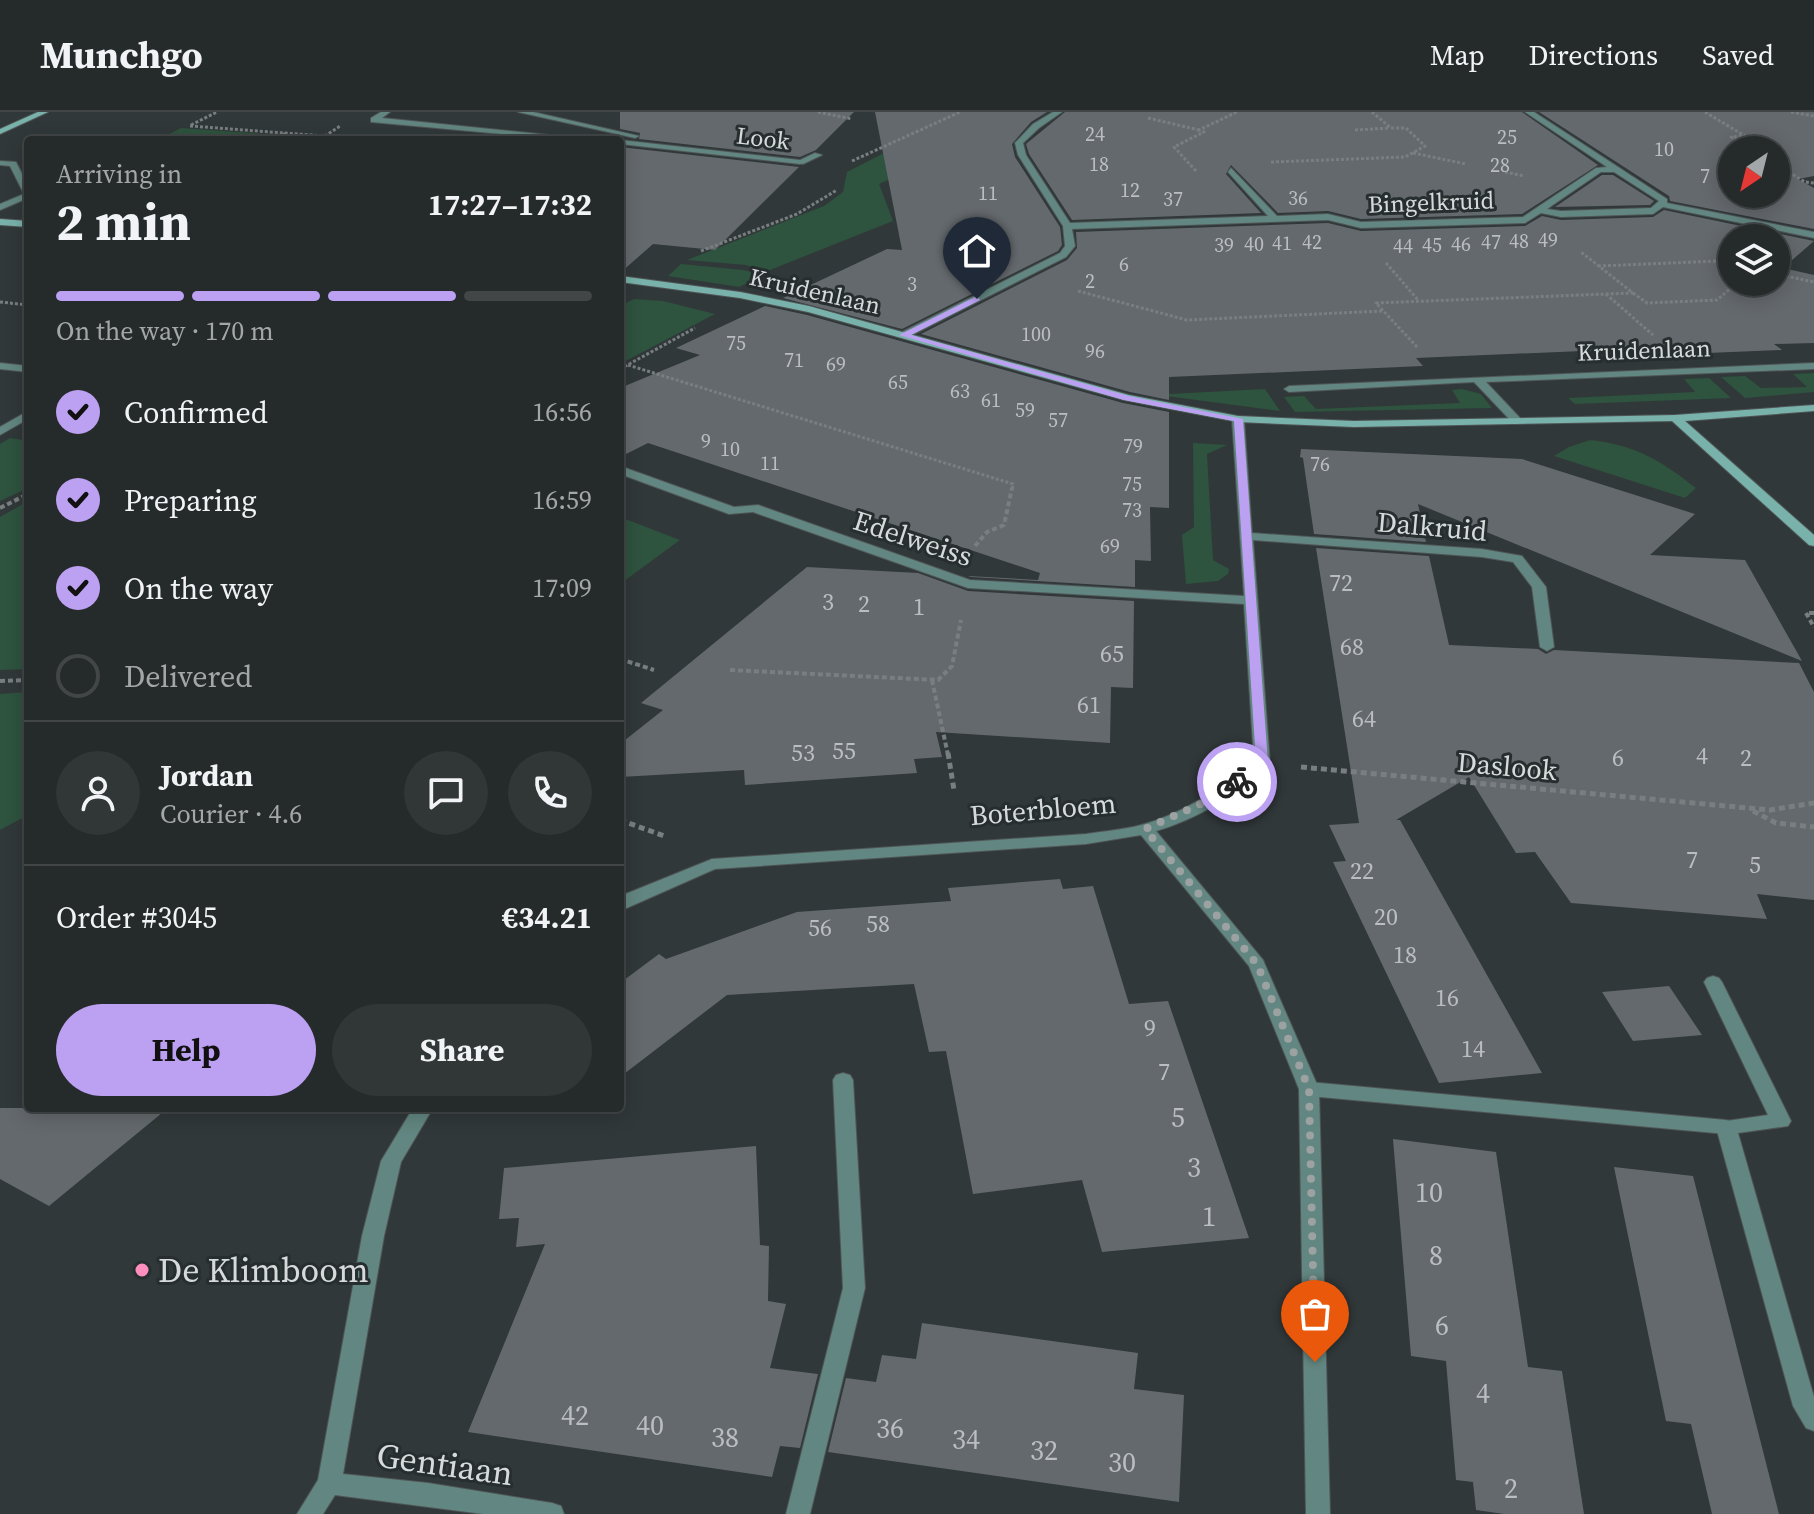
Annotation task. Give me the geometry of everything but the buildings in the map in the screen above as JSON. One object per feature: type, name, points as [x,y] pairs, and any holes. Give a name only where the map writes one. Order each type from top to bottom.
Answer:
[{"type":"street","points":[[0,132],[44,112]]},
{"type":"street","name":"Look","points":[[522,112],[673,147]]},
{"type":"street","points":[[904,335],[1063,255],[1070,246],[1067,226],[1022,155],[1019,143],[1036,126],[1058,112]]},
{"type":"street","name":"Bingelkruid","points":[[1529,112],[1664,201],[1653,211],[1536,212]]},
{"type":"street","points":[[382,114],[374,120],[550,136]]},
{"type":"street","name":"Look","points":[[624,142],[800,162],[818,155]]},
{"type":"street","points":[[0,163],[13,164],[24,186]]},
{"type":"street","name":"Bingelkruid","points":[[1067,226],[1328,217],[1361,225],[1525,220],[1599,170],[1616,169]]},
{"type":"street","points":[[1231,170],[1274,218]]},
{"type":"street","points":[[0,207],[24,196]]},
{"type":"street","name":"Bingelkruid","points":[[1661,204],[1814,235]]},
{"type":"street","points":[[0,222],[24,224]]},
{"type":"street","name":"Kruidenlaan","points":[[624,280],[740,295],[809,309],[1128,398],[1238,419],[1354,424],[1675,418],[1814,408]]},
{"type":"street","points":[[0,366],[24,369]]},
{"type":"street","name":"Kruidenlaan","points":[[1289,389],[1814,366]]},
{"type":"street","points":[[1477,379],[1517,421]]},
{"type":"street","points":[[0,432],[24,417]]},
{"type":"street","points":[[1675,418],[1814,542]]},
{"type":"street","points":[[1238,419],[1262,763]]},
{"type":"street","name":"Edelweiss","points":[[624,471],[733,511],[754,508],[968,584],[1251,600]]},
{"type":"street","name":"Dalkruid","points":[[1246,536],[1482,553],[1517,559],[1539,587],[1547,647]]},
{"type":"street","name":"Boterbloem","points":[[624,899],[712,864],[1086,839],[1145,829],[1205,802],[1262,763]]},
{"type":"street","points":[[1145,829],[1257,964],[1309,1089],[1318,1514]]},
{"type":"street","points":[[1309,1089],[1726,1127],[1781,1121],[1713,982]]},
{"type":"street","points":[[798,1514],[854,1288],[843,1080]]},
{"type":"street","points":[[309,1514],[329,1483],[373,1236],[391,1161],[421,1112]]},
{"type":"street","points":[[1726,1127],[1805,1406],[1814,1421]]},
{"type":"street","name":"Gentiaan","points":[[329,1483],[428,1494],[552,1514]]},
{"type":"path","points":[[217,112],[190,126],[325,136],[349,121],[382,114]]},
{"type":"path","points":[[818,112],[852,119]]},
{"type":"path","points":[[1372,112],[1391,128]]},
{"type":"path","points":[[1705,112],[1745,136]]},
{"type":"path","points":[[1791,112],[1814,116]]},
{"type":"path","points":[[1148,118],[1199,130]]},
{"type":"path","points":[[1231,170],[1229,166],[1263,165],[1260,162],[1405,157],[1425,146],[1406,128],[1355,130]]},
{"type":"path","points":[[282,136],[287,133]]},
{"type":"path","points":[[1412,153],[1466,164]]},
{"type":"path","points":[[1790,173],[1805,182],[1814,183]]},
{"type":"path","points":[[1536,212],[1598,266],[1647,303],[1717,300],[1722,296]]},
{"type":"path","points":[[1598,266],[1718,261]]},
{"type":"path","points":[[1790,277],[1814,282]]},
{"type":"path","points":[[1075,290],[1187,320],[1384,311]]},
{"type":"path","points":[[1447,380],[1376,303],[1633,293]]},
{"type":"path","points":[[624,367],[724,314],[740,295]]},
{"type":"path","points":[[0,302],[24,305]]},
{"type":"path","points":[[628,365],[1013,484],[1004,525],[987,532],[946,578]]},
{"type":"path","points":[[0,508],[24,496]]},
{"type":"path","points":[[730,670],[938,680],[952,666],[968,584]]},
{"type":"path","points":[[1814,613],[1806,613],[1814,627]]},
{"type":"path","points":[[624,660],[654,670]]},
{"type":"path","points":[[0,681],[24,680]]},
{"type":"path","points":[[932,680],[941,712],[954,790]]},
{"type":"path","name":"Daslook","points":[[1262,763],[1770,810],[1814,803]]},
{"type":"path","name":"Daslook","points":[[1749,808],[1776,823],[1814,827]]},
{"type":"path","points":[[624,821],[667,837]]},
{"type":"green space","points":[[181,128],[279,135],[277,136],[166,136]]},
{"type":"green space","points":[[884,153],[934,160],[879,184],[893,221],[765,272],[746,265],[687,260],[824,206],[843,192],[847,172]]},
{"type":"green space","points":[[681,264],[764,275],[739,287],[668,276]]},
{"type":"green space","points":[[634,299],[663,301],[715,314],[624,362],[624,304]]},
{"type":"green space","points":[[1814,373],[1814,392],[1745,398],[1721,377],[1745,376],[1761,388],[1807,387],[1793,374]]},
{"type":"green space","points":[[1709,378],[1731,398],[1575,404],[1568,398],[1695,392],[1684,379]]},
{"type":"green space","points":[[1265,389],[1280,411],[1166,396],[1169,394]]},
{"type":"green space","points":[[1452,390],[1481,394],[1492,408],[1295,412],[1284,397],[1304,396],[1316,409],[1460,403]]},
{"type":"green space","points":[[10,438],[24,440],[24,490],[0,501],[0,444]]},
{"type":"green space","points":[[1590,440],[1647,455],[1696,488],[1685,498],[1554,456]]},
{"type":"green space","points":[[1193,443],[1227,445],[1207,454],[1213,560],[1229,569],[1228,574],[1218,581],[1186,584],[1182,535],[1194,527]]},
{"type":"green space","points":[[24,503],[24,669],[0,670],[0,517]]},
{"type":"green space","points":[[624,519],[680,540],[624,581]]},
{"type":"green space","points":[[24,692],[24,817],[0,830],[0,694]]},
{"type":"way so far","points":[[1237,782],[1205,802],[1145,829],[1257,964],[1309,1089],[1315,1362]]},
{"type":"place","name":"De Klimboom","points":[[142,1270]]},
{"type":"route","points":[[977,299],[904,335],[1128,398],[1238,419],[1262,763],[1237,782]]}]
